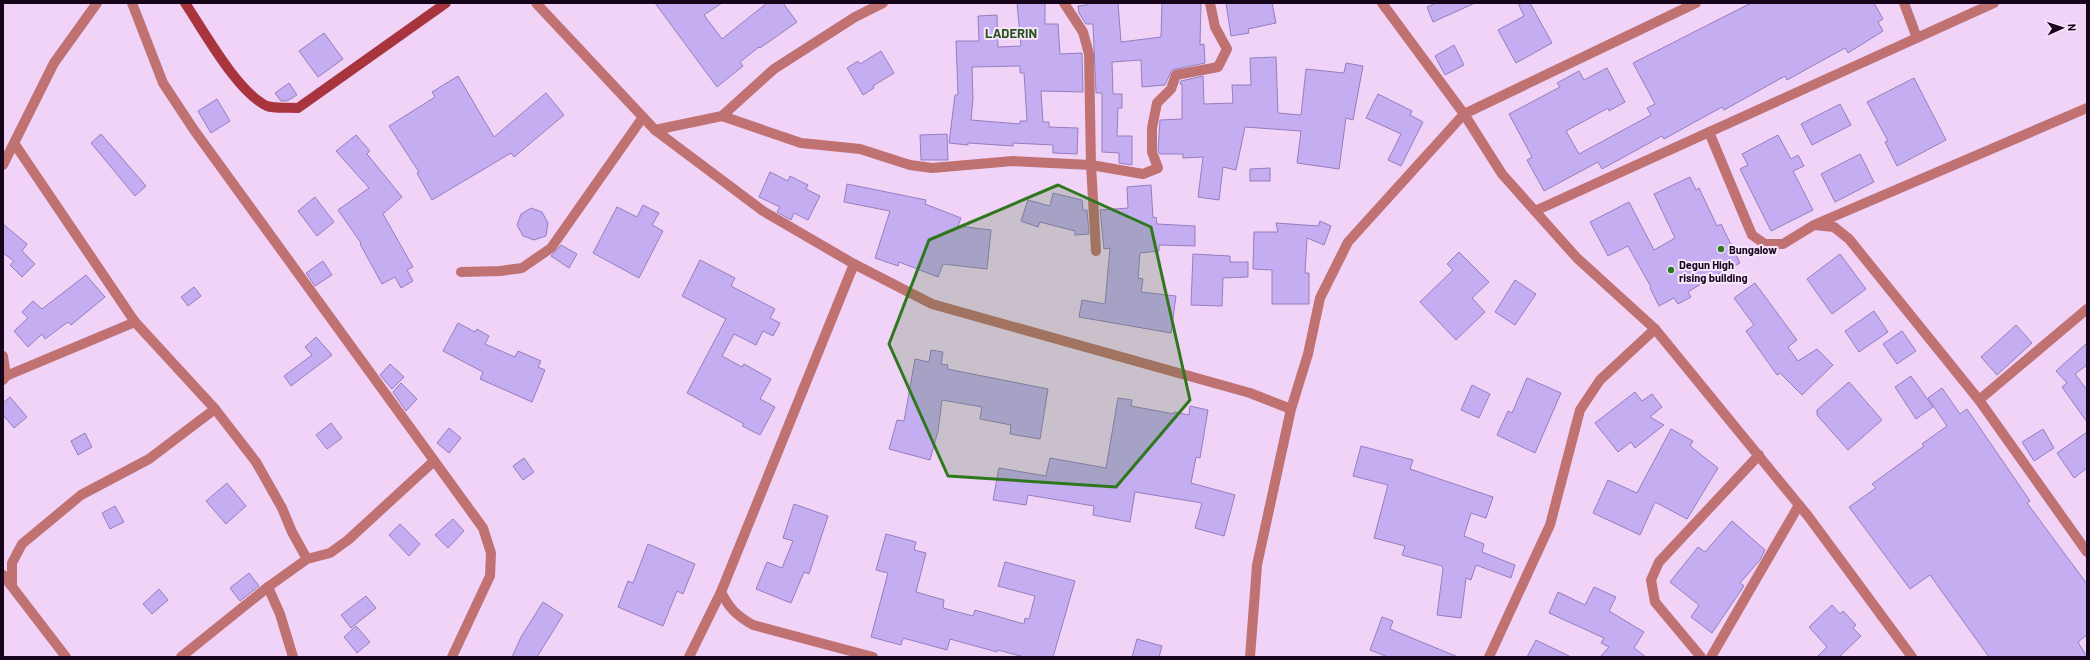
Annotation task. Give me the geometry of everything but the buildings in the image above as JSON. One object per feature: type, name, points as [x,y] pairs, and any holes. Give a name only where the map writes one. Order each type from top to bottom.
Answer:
[{"type":"street","points":[[3,166],[54,63],[97,3]]},
{"type":"street","points":[[132,3],[163,83],[190,124],[483,528],[491,553],[490,576],[452,657]]},
{"type":"street","points":[[185,3],[222,58],[252,97],[269,107],[298,108],[446,3]]},
{"type":"street","points":[[536,3],[655,130],[763,211],[854,264],[932,304],[1250,393],[1291,409]]},
{"type":"street","points":[[655,130],[722,116],[774,69],[883,3]]},
{"type":"street","points":[[1064,3],[1083,32],[1089,54],[1091,165],[1096,251]]},
{"type":"street","points":[[722,116],[801,143],[860,149],[910,165],[932,168],[1013,161],[1091,165],[1143,174],[1158,168],[1152,152],[1152,128],[1157,103],[1171,89],[1176,75],[1218,67],[1227,49],[1215,27],[1210,3]]},
{"type":"street","points":[[1382,3],[1464,114],[1502,174],[1577,258],[1656,329],[1799,505],[1912,657]]},
{"type":"street","points":[[1250,657],[1257,565],[1291,409],[1308,354],[1320,298],[1348,242],[1464,114],[1696,3]]},
{"type":"street","points":[[1904,3],[1917,38]]},
{"type":"street","points":[[1535,211],[1994,3]]},
{"type":"street","points":[[1709,132],[1752,235],[1765,244],[1783,244],[1814,225],[2087,108]]},
{"type":"street","points":[[461,272],[500,271],[522,268],[551,248],[643,117]]},
{"type":"street","points":[[14,144],[135,322],[215,409],[256,462],[282,508],[306,559]]},
{"type":"street","points":[[1814,225],[1834,227],[1849,239],[1979,400],[2087,552]]},
{"type":"street","points":[[690,657],[721,592],[854,264]]},
{"type":"street","points":[[1979,400],[2087,309]]},
{"type":"street","points":[[3,356],[5,378],[135,322]]},
{"type":"street","points":[[1489,657],[1550,525],[1580,410],[1600,380],[1656,329]]},
{"type":"street","points":[[12,585],[12,563],[22,544],[81,496],[150,459],[215,409]]},
{"type":"street","points":[[1701,657],[1655,602],[1651,580],[1659,562],[1759,455]]},
{"type":"street","points":[[181,657],[268,587],[306,559],[330,553],[348,540],[434,461]]},
{"type":"street","points":[[1711,657],[1799,505]]},
{"type":"street","points":[[3,575],[66,657]]},
{"type":"street","points":[[268,587],[280,614],[293,657]]},
{"type":"street","points":[[721,592],[729,607],[739,617],[753,625],[873,657]]},
{"type":"highlighted area","points":[[1058,185],[1151,227],[1190,400],[1116,487],[948,476],[889,344],[929,240]]},
{"type":"place","name":"Bungalow","points":[[1721,249]]},
{"type":"place","name":"Degun High rising building","points":[[1671,270]]},
{"type":"district","name":"LADERIN","points":[[1011,33]]}]
